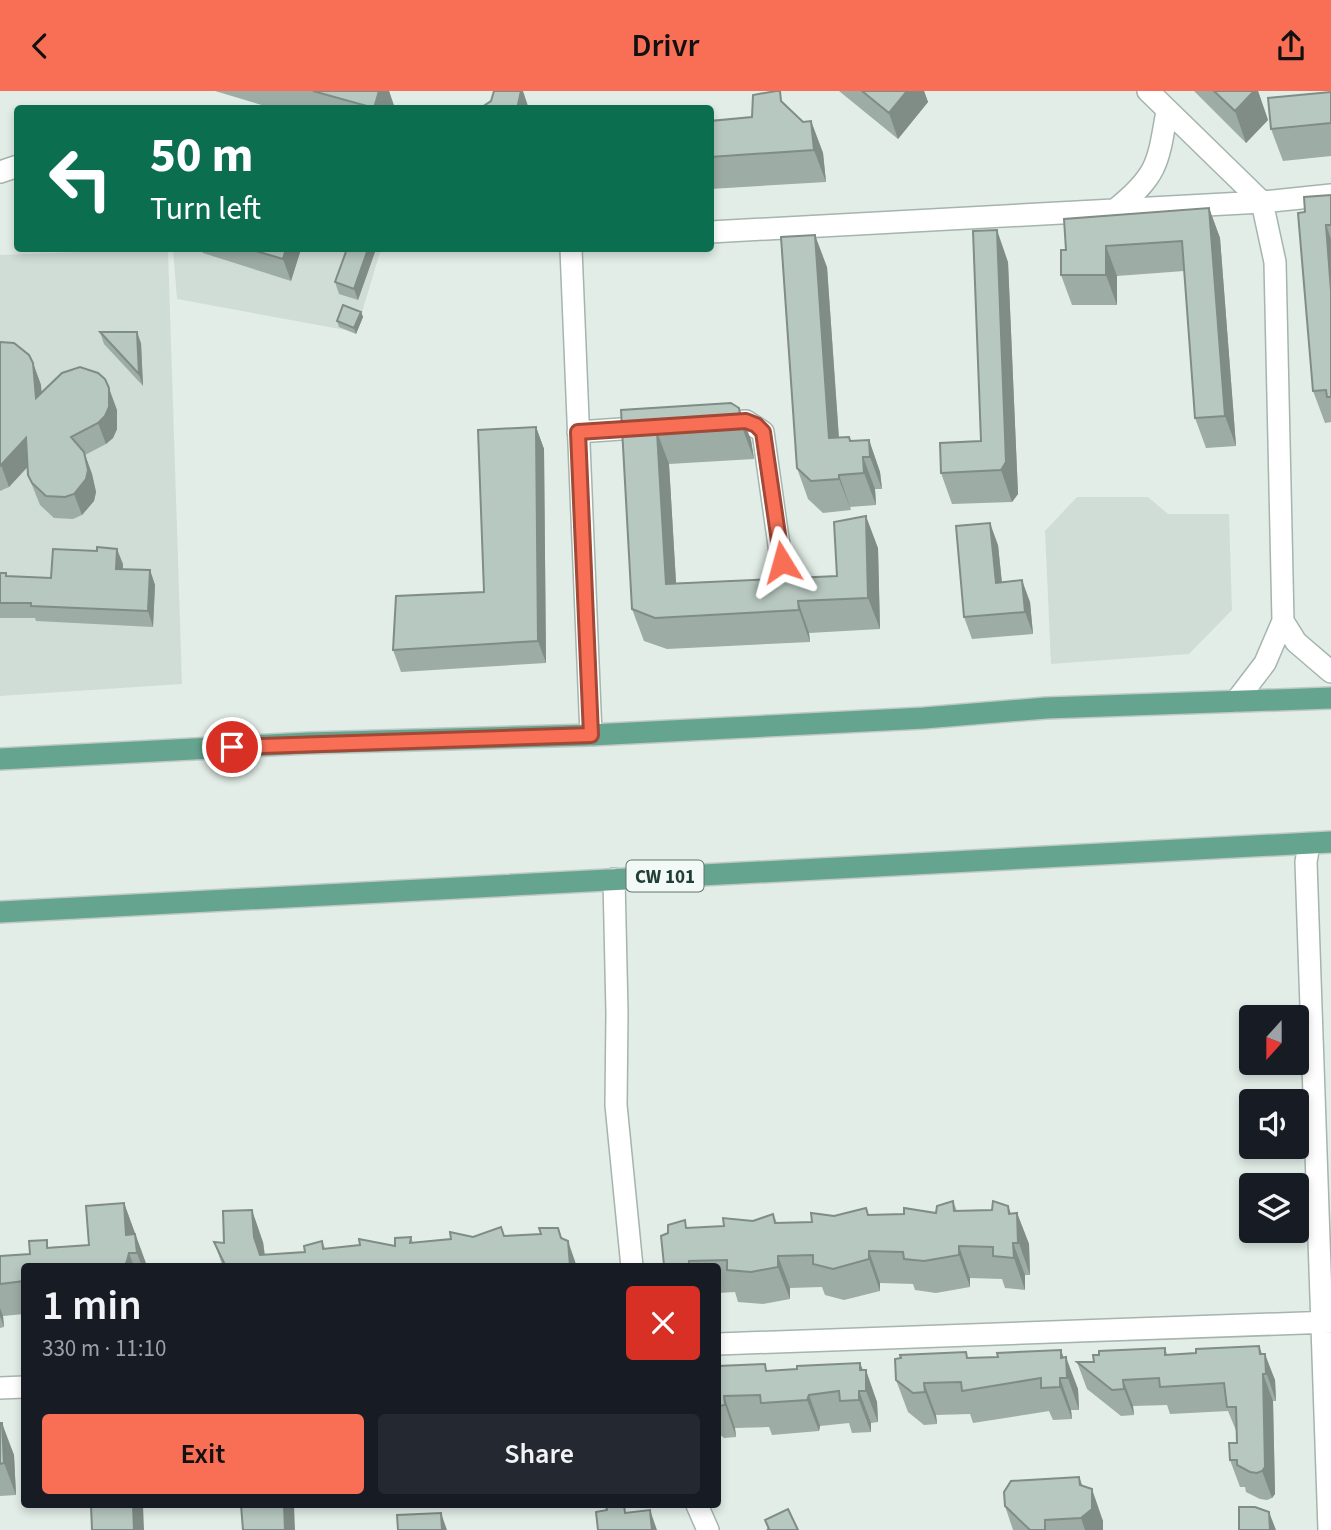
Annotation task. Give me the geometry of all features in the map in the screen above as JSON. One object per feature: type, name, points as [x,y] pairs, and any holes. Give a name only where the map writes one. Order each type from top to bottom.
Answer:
[{"type":"main road","points":[[0,759],[309,743],[591,735],[924,718],[1046,708],[1331,698]]},
{"type":"main road","name":"CW 101","points":[[0,912],[1331,842]]},
{"type":"street","points":[[1148,91],[1262,202],[1275,262],[1283,621],[1265,663],[1237,701]]},
{"type":"street","points":[[1116,209],[1147,182],[1157,162],[1167,111]]},
{"type":"street","points":[[714,232],[1262,202],[1331,195]]},
{"type":"street","points":[[571,252],[591,735]]},
{"type":"street","points":[[694,424],[746,421],[763,432],[785,588]]},
{"type":"street","points":[[578,432],[668,426]]},
{"type":"street","points":[[1283,621],[1296,642],[1331,672]]},
{"type":"street","points":[[1309,844],[1307,862],[1327,1322],[1329,1530]]},
{"type":"street","points":[[614,879],[616,1105],[632,1263]]},
{"type":"street","points":[[721,1344],[1327,1322]]},
{"type":"street","points":[[0,1388],[21,1387]]},
{"type":"street","points":[[698,1508],[708,1530]]},
{"type":"shaded area","points":[[168,252],[182,684],[0,696],[0,255]]},
{"type":"shaded area","points":[[173,252],[380,252],[356,332],[177,299]]},
{"type":"shaded area","points":[[1077,497],[1148,497],[1168,514],[1229,514],[1232,610],[1189,654],[1051,664],[1045,531]]},
{"type":"building","points":[[313,91],[379,91],[375,105],[363,105]]},
{"type":"building","points":[[494,91],[521,91],[518,105],[485,105],[491,101]]},
{"type":"building","points":[[780,91],[781,101],[803,122],[811,121],[814,150],[714,157],[714,121],[752,117],[753,95]]},
{"type":"building","points":[[862,91],[907,91],[889,113]]},
{"type":"building","points":[[1214,91],[1254,91],[1235,111]]},
{"type":"building","points":[[1331,92],[1331,123],[1271,129],[1268,98]]},
{"type":"building","points":[[1331,195],[1331,225],[1326,225],[1331,291],[1331,397],[1327,397],[1326,390],[1313,391],[1298,213],[1305,212],[1304,197]]},
{"type":"building","points":[[1209,208],[1225,416],[1195,418],[1182,241],[1106,246],[1106,275],[1061,275],[1061,250],[1066,250],[1064,219]]},
{"type":"building","points":[[997,230],[1006,462],[1001,470],[941,473],[940,443],[981,441],[973,231]]},
{"type":"building","points":[[815,235],[829,438],[869,440],[870,457],[863,457],[864,473],[839,475],[839,479],[811,481],[797,468],[781,237]]},
{"type":"building","points":[[259,252],[285,252],[283,259]]},
{"type":"building","points":[[346,252],[367,252],[354,289],[335,282]]},
{"type":"building","points":[[343,305],[361,312],[354,328],[337,321]]},
{"type":"building","points":[[100,332],[137,332],[139,374]]},
{"type":"building","points":[[0,342],[14,343],[29,355],[33,363],[36,398],[62,373],[80,367],[98,373],[105,379],[109,388],[109,407],[105,416],[98,423],[71,437],[84,452],[88,470],[86,479],[74,494],[65,497],[46,496],[32,483],[28,475],[26,438],[0,466]]},
{"type":"building","points":[[731,403],[739,408],[742,427],[657,432],[666,584],[837,576],[834,522],[866,516],[868,598],[798,601],[799,610],[655,618],[632,609],[621,410]]},
{"type":"building","points":[[536,427],[538,641],[393,650],[396,596],[484,592],[478,430]]},
{"type":"building","points":[[990,523],[996,583],[1022,580],[1025,612],[964,617],[956,526]]},
{"type":"building","points":[[97,547],[117,549],[116,569],[150,570],[148,611],[0,603],[0,573],[6,573],[6,576],[51,578],[53,549],[97,551]]},
{"type":"building","points":[[953,1201],[954,1211],[992,1210],[993,1201],[1008,1206],[1009,1214],[1017,1213],[1018,1243],[1013,1243],[1014,1258],[993,1256],[993,1247],[959,1246],[959,1255],[924,1261],[904,1259],[903,1252],[869,1251],[869,1259],[833,1269],[813,1264],[813,1255],[778,1256],[778,1267],[751,1272],[727,1270],[727,1260],[664,1263],[661,1236],[668,1233],[668,1225],[685,1220],[686,1228],[724,1226],[723,1218],[753,1221],[773,1214],[775,1223],[812,1222],[811,1213],[834,1216],[866,1208],[868,1215],[904,1214],[904,1208],[936,1213],[937,1206]]},
{"type":"building","points":[[124,1203],[126,1235],[135,1234],[137,1253],[129,1253],[126,1263],[21,1263],[21,1281],[0,1284],[0,1256],[30,1254],[29,1241],[47,1240],[47,1248],[89,1245],[86,1206]]},
{"type":"building","points":[[252,1210],[254,1237],[260,1255],[305,1252],[304,1246],[322,1241],[323,1249],[360,1245],[359,1239],[395,1246],[395,1238],[411,1237],[410,1243],[451,1239],[450,1232],[473,1237],[501,1227],[504,1236],[541,1234],[539,1228],[558,1228],[561,1238],[568,1241],[570,1263],[224,1263],[214,1242],[224,1243],[223,1211]]},
{"type":"building","points":[[1259,1346],[1260,1354],[1265,1354],[1266,1374],[1263,1374],[1265,1467],[1257,1473],[1237,1465],[1237,1460],[1230,1460],[1229,1443],[1237,1443],[1236,1407],[1227,1407],[1224,1383],[1160,1387],[1159,1378],[1123,1380],[1124,1389],[1112,1390],[1077,1362],[1094,1362],[1093,1355],[1099,1355],[1099,1351],[1165,1348],[1165,1355],[1196,1353],[1196,1349]]},
{"type":"building","points":[[1061,1350],[1061,1358],[1066,1357],[1067,1378],[1060,1378],[1060,1387],[1041,1388],[1041,1378],[962,1391],[961,1382],[924,1383],[925,1392],[913,1393],[896,1380],[895,1359],[901,1358],[900,1355],[966,1352],[967,1358],[998,1357],[997,1353]]},
{"type":"building","points":[[860,1363],[860,1370],[866,1370],[866,1391],[859,1391],[859,1400],[840,1401],[839,1391],[809,1395],[807,1400],[761,1403],[760,1395],[724,1396],[725,1405],[721,1406],[721,1366],[765,1364],[766,1371],[797,1369],[797,1366]]},
{"type":"building","points":[[0,1423],[4,1463],[0,1464]]},
{"type":"building","points":[[1079,1477],[1080,1485],[1092,1489],[1092,1509],[1081,1518],[1045,1520],[1045,1530],[1030,1530],[1005,1506],[1004,1492],[1011,1481]]},
{"type":"building","points":[[1239,1507],[1255,1507],[1269,1512],[1270,1530],[1239,1530]]},
{"type":"building","points":[[91,1508],[133,1508],[134,1530],[92,1530]]},
{"type":"building","points":[[241,1508],[284,1508],[285,1530],[243,1530]]},
{"type":"building","points":[[624,1508],[625,1513],[650,1510],[652,1530],[598,1530],[596,1512]]},
{"type":"building","points":[[788,1509],[798,1530],[767,1530],[769,1529],[765,1520]]},
{"type":"building","points":[[441,1513],[442,1530],[398,1530],[397,1515]]},
{"type":"route","points":[[232,747],[591,735],[578,432],[746,421],[756,425],[763,432],[782,562]]}]
